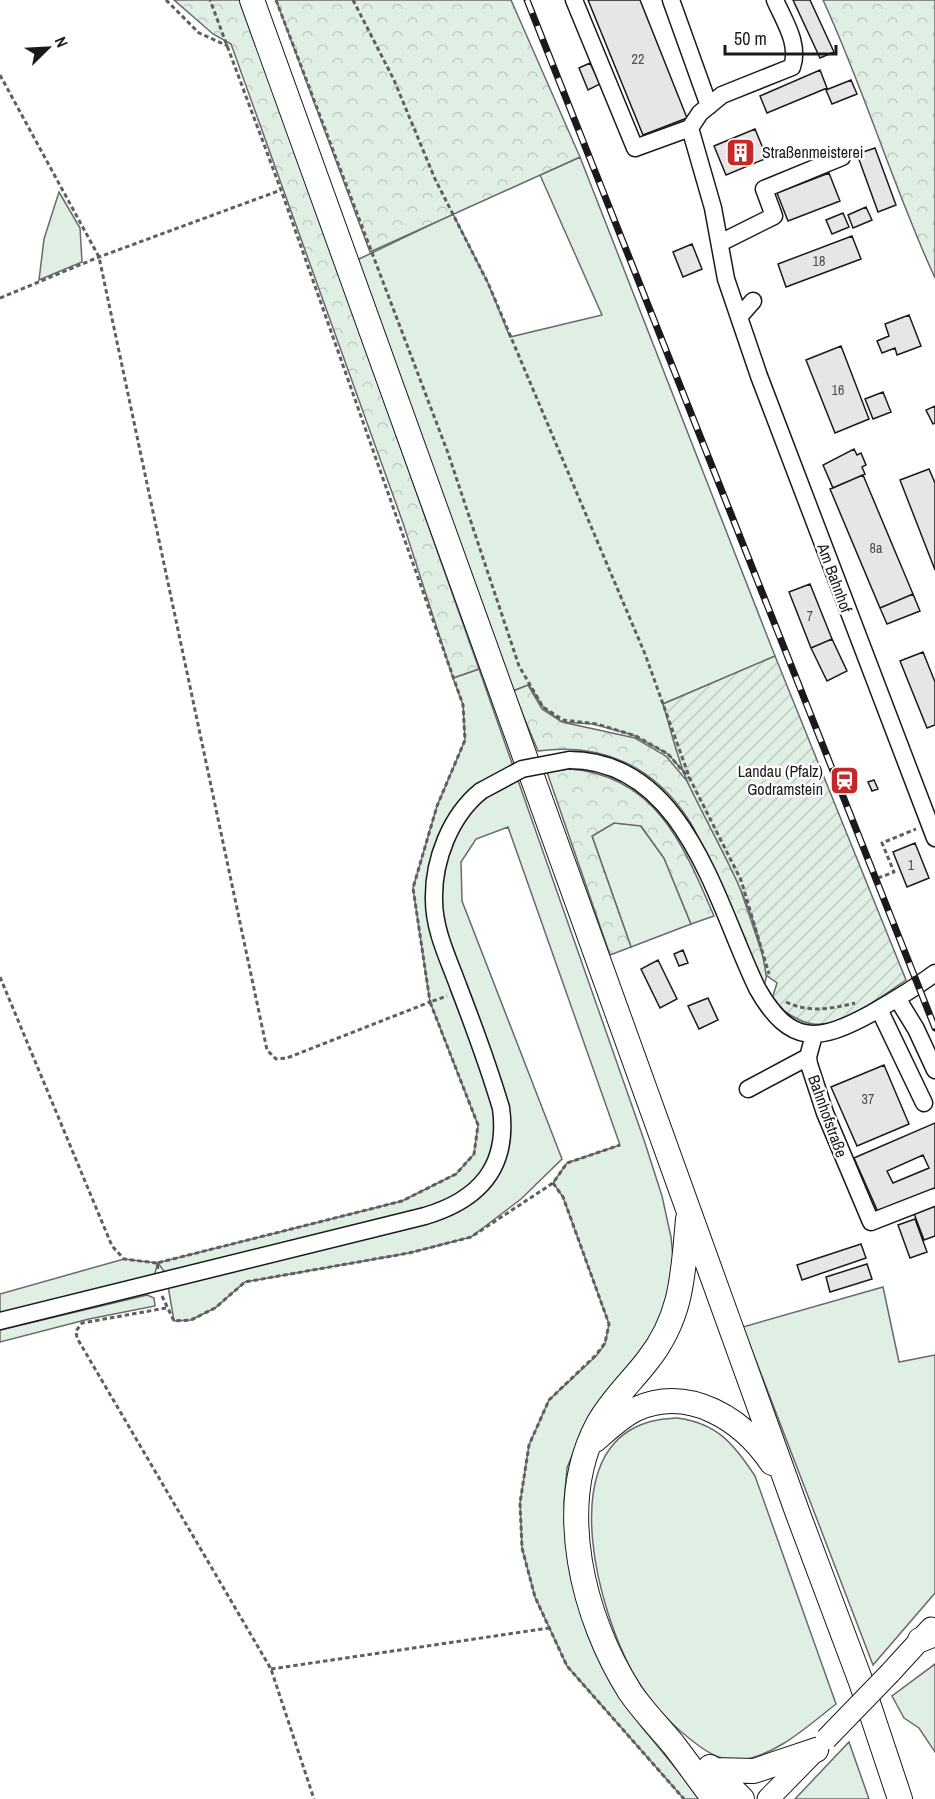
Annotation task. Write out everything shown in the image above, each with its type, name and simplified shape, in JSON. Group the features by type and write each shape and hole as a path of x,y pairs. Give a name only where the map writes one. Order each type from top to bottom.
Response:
{"highway":[{"path":"252,0 688,1210 861,1682 900,1799"},
{"path":"688,1210 681,1290 671,1323 651,1356 606,1411 589,1445 579,1477 577,1502 581,1560 594,1615 605,1644 629,1689 656,1727 672,1743 714,1799"},
{"path":"589,1445 626,1416 642,1407 670,1402 690,1403 717,1412 738,1424 765,1453 789,1488"},
{"path":"672,1743 714,1770 742,1799"},
{"path":"714,1770 754,1771 821,1744"}],"main road":[{"path":"768,1799 930,1632"}],"street":[{"path":"574,0 635,148 690,128 700,113 722,95 792,67 796,57 794,43 775,0"},
{"path":"671,0 709,106"},
{"name":"Am Bahnhof","path":"690,128 720,243 726,279 739,317 932,831"},
{"path":"720,243 774,216 764,189 842,157"},
{"path":"739,317 753,300"},
{"path":"0,1321 425,1216 451,1208 474,1193 493,1168 499,1154 503,1122 495,1087 437,922 434,881 443,848 464,806 481,791 522,769 569,760 598,762 623,772 645,786 664,803 675,816 695,850 765,1003 785,1022 814,1035 842,1029 879,1009 935,973"},
{"path":"897,998 916,1029 935,1070"},
{"path":"879,1009 924,1103"},
{"name":"Bahnhofstraße","path":"814,1035 808,1057 825,1113 871,1222 935,1197"},
{"path":"748,1089 808,1057"}],"path":[{"path":"166,0 199,33 228,46"},
{"path":"0,976 112,1246 124,1259 157,1263 402,1201 456,1174 474,1154 478,1125 430,1002 413,888 437,806 465,740 463,705 282,190 210,0"},
{"path":"276,0 448,453 519,666 543,707 563,720 597,724 636,736 668,754 690,779"},
{"path":"353,0 394,80 435,179 488,283 645,654 690,779 741,880 773,983"},
{"path":"0,75 99,257 267,1050 276,1059 287,1058 460,991"},
{"path":"0,298 99,257 282,190"},
{"path":"878,878 894,872 882,843 932,831"},
{"path":"780,999 799,1008 825,1011 865,1001 879,1009"},
{"path":"157,1263 165,1308 174,1321 191,1320 215,1308 245,1282 409,1253 471,1237 553,1184 567,1164 620,1145"},
{"path":"165,1308 82,1323 76,1331 77,1338 271,1669 314,1799"},
{"path":"271,1669 549,1628"}],"green space":[{"path":"174,0 242,0 479,669 453,678 403,523 231,44 213,34"},
{"path":"276,0 511,0 580,157 370,252"},
{"path":"823,0 935,0 935,278 838,34"},
{"path":"580,157 775,656 663,704 690,779 668,754 633,735 593,724 562,722 543,707 529,685 513,691 357,260 453,214 488,283 510,337 602,315 540,175"},
{"path":"59,192 80,228 82,262 39,280 44,239"},
{"path":"775,656 906,980 848,1016 824,1024 802,1021 771,1002 777,983 766,975 754,924 745,900 688,783 663,704"},
{"path":"479,669 644,1140 662,1196 671,1237 674,1268 666,1318 591,1416 582,1431 567,1468 564,1503 568,1554 617,1691 641,1726 701,1799 684,1799 567,1666 535,1597 522,1548 520,1503 529,1445 549,1400 596,1356 605,1344 609,1324 563,1197 553,1183 567,1163 620,1145 508,827 476,839 461,862 462,901 562,1159 521,1199 471,1237 409,1253 245,1282 215,1308 191,1320 174,1321 166,1274 158,1263 154,1276 0,1316 0,1294 124,1259 157,1263 402,1201 456,1174 474,1154 478,1125 430,1002 413,888 437,806 465,740 463,705 453,678"},
{"path":"528,685 542,709 562,722 635,738 666,756 687,781 738,882 764,959 767,974 763,991 703,848 690,822 676,803 660,786 624,762 583,750 538,751 513,691"},
{"path":"569,769 599,774 624,785 645,800 663,818 691,864 714,916 691,924 664,858 641,826 614,823 592,836 631,947 610,955 547,772"},
{"path":"614,823 640,825 664,858 691,924 631,947 592,836"},
{"path":"883,1287 899,1362 935,1355 935,1593 873,1665 743,1327"},
{"path":"147,1295 154,1298 155,1306 89,1319 0,1342 0,1330"},
{"path":"677,1418 714,1430 732,1445 755,1476 836,1704 791,1739 752,1758 732,1760 713,1754 681,1732 650,1699 632,1671 620,1645 598,1577 593,1540 592,1504 598,1471 613,1444 638,1426 652,1421"},
{"path":"935,1664 935,1752 919,1728 904,1718 892,1696"},
{"path":"849,1742 869,1799 795,1799"}],"building":[{"path":"588,0 640,0 687,118 643,135"},
{"path":"793,0 810,0 834,52 820,58"},
{"path":"590,63 600,84 588,90 579,68"},
{"path":"820,70 827,88 767,113 760,96"},
{"path":"851,80 857,94 832,104 826,90"},
{"name":"Straßenmeisterei","path":"755,129 767,158 726,175 714,146"},
{"path":"875,148 896,205 878,212 857,154"},
{"path":"829,173 840,201 788,221 777,193"},
{"path":"866,207 872,220 853,228 848,215"},
{"path":"843,213 849,227 832,234 826,220"},
{"path":"852,236 861,259 786,287 778,264"},
{"path":"692,244 702,269 683,277 673,252"},
{"path":"909,315 921,346 897,355 895,348 882,353 877,341 889,336 885,324"},
{"path":"841,346 869,419 835,433 806,360"},
{"path":"883,392 891,412 873,419 865,399"},
{"path":"935,406 935,423 933,424 926,410"},
{"path":"854,449 857,455 861,453 866,465 862,467 865,474 833,488 823,465"},
{"path":"929,469 935,483 935,570 900,480"},
{"path":"863,475 913,594 880,608 830,489"},
{"path":"810,584 832,639 811,648 789,592"},
{"path":"913,594 920,611 887,624 880,608"},
{"path":"832,639 847,671 827,681 811,648"},
{"path":"923,652 935,682 935,725 927,728 900,661"},
{"path":"874,780 878,789 872,791 868,782"},
{"path":"915,843 929,878 907,887 893,852"},
{"path":"683,950 688,963 679,966 674,954"},
{"path":"658,960 677,999 660,1008 641,969"},
{"path":"708,998 718,1020 699,1029 688,1006"},
{"path":"884,1065 909,1124 857,1146 831,1087"},
{"path":"935,1123 935,1188 878,1212 854,1158","holes":["923,1155 929,1168 893,1183 887,1171"]},
{"path":"935,1203 935,1236 924,1240 913,1211"},
{"path":"915,1219 927,1252 910,1258 898,1225"},
{"path":"861,1244 866,1258 802,1280 797,1265"},
{"path":"867,1264 872,1279 830,1292 826,1277"}],"railway":[{"path":"527,0 935,1028"}],"place":[{"name":"Straßenmeisterei","path":"741,152"},
{"name":"Landau (Pfalz) Godramstein","path":"844,780"}]}
